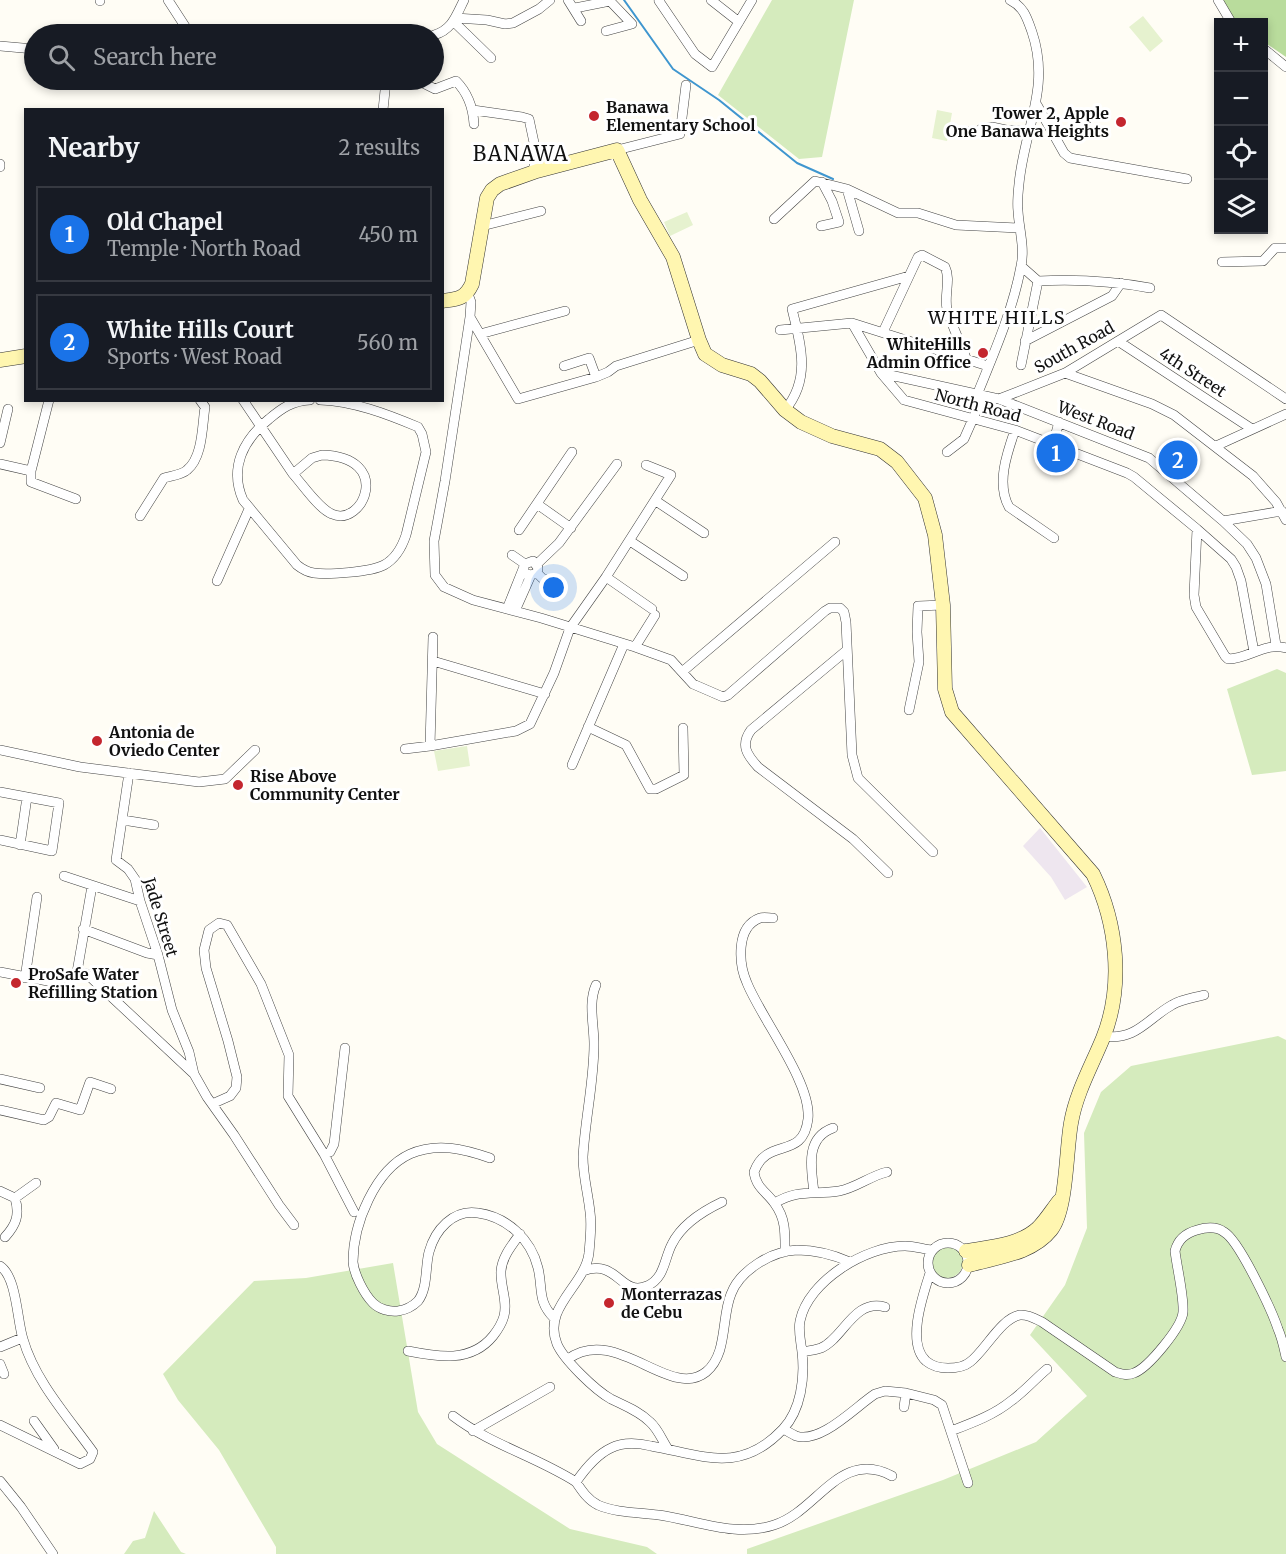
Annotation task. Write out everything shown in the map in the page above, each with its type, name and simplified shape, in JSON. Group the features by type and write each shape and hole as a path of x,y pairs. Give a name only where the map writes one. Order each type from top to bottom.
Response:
{"street":[{"path":"168,0 184,24"},
{"path":"444,32 464,0"},
{"path":"454,19 513,23 539,9 550,0"},
{"path":"568,0 581,21"},
{"path":"575,8 610,0 632,24 606,31"},
{"path":"660,0 695,54 712,67 752,0"},
{"path":"711,0 739,22"},
{"path":"947,452 964,439 973,419 988,366 1008,313 1023,254 1018,209 1019,183 1029,130 1037,105 1040,75 1035,40 1023,10 1010,0"},
{"path":"1218,0 1229,18"},
{"path":"454,19 491,58"},
{"path":"0,46 24,48"},
{"path":"1268,53 1286,67"},
{"path":"444,86 456,81 473,110 474,124"},
{"path":"686,85 680,134 533,173 500,184 487,198 475,272 468,294 471,302 470,317 434,541 435,574 444,587 472,600 541,618 670,660 693,684 718,696 728,695 825,611 840,608 846,616 854,769 858,778 933,852"},
{"path":"383,108 385,90"},
{"path":"1037,105 1064,153 1070,158 1187,179"},
{"path":"473,110 525,118 531,124 536,152 533,173"},
{"path":"951,131 977,132 984,127 1029,130"},
{"path":"617,150 640,200 673,257 705,354 722,365 751,374 785,410 801,422 819,431 880,449 897,462 925,498 936,535 943,604 945,689 952,712 1093,874 1103,894 1109,914 1115,967 1115,996 1104,1036 1078,1096 1071,1122 1062,1197 1037,1229 1026,1237 997,1245 967,1258"},
{"path":"774,219 815,181 848,189 898,213 918,213 956,225 1020,228"},
{"path":"821,226 838,222 832,201 822,182"},
{"path":"848,189 859,231"},
{"path":"482,226 541,211"},
{"path":"1222,262 1263,261 1275,248 1286,249"},
{"path":"883,332 919,255 945,267 947,271 945,293 947,310 966,358"},
{"path":"1021,266 1038,281 1073,280 1121,283 1150,288"},
{"path":"785,410 796,395 802,379 802,361 792,309 909,276"},
{"path":"1021,365 1038,281"},
{"path":"1025,341 1112,296 1121,283"},
{"path":"444,301 456,300 468,294"},
{"path":"480,334 565,311"},
{"name":"South Road","path":"999,399 1065,373 1161,315 1286,399"},
{"path":"470,317 518,399 596,377 616,366 699,340"},
{"path":"780,330 852,323 988,366"},
{"name":"North Road","path":"852,323 881,373 904,400 1015,430 1127,473 1197,529 1231,559 1239,573 1254,652"},
{"name":"4th Street","path":"1118,341 1252,429"},
{"path":"0,360 24,356"},
{"path":"564,366 589,358 596,377"},
{"name":"West Road","path":"881,373 999,399 1149,458 1247,543 1262,569 1272,611 1276,645"},
{"path":"1065,373 1152,404 1174,415 1252,476 1266,489 1284,515 1223,521"},
{"path":"48,402 31,471 31,482 76,499"},
{"path":"140,516 164,478 186,471 194,460 198,451 205,407 201,402"},
{"path":"244,402 293,474 331,514 341,517 350,515 357,510 364,493 364,474 359,466 346,459 317,456 293,474"},
{"path":"300,402 290,404 260,426 244,446 237,469 238,489 249,509 297,565 316,573 373,568 385,564 401,548 426,452 418,427 367,409 338,402"},
{"path":"0,443 8,409"},
{"path":"1216,446 1286,414"},
{"path":"1053,444 1059,422"},
{"path":"1015,430 1006,455 1004,469 1006,500 1009,507 1054,538"},
{"path":"519,530 572,452"},
{"path":"0,464 31,471"},
{"path":"511,610 531,569 550,553 571,528 617,464"},
{"path":"405,748 430,746 516,731 527,727 533,720 570,628 606,577 671,475 646,465"},
{"path":"656,501 704,533"},
{"path":"537,504 571,528"},
{"path":"217,581 249,509"},
{"path":"1197,529 1194,596 1196,607 1228,659 1236,659 1276,645 1286,648"},
{"path":"630,540 683,576"},
{"path":"682,672 835,542"},
{"path":"512,555 542,578 559,585"},
{"path":"606,577 653,612 635,647"},
{"path":"909,710 919,662 918,606 943,604"},
{"path":"430,746 433,637"},
{"path":"572,765 624,644"},
{"path":"847,650 751,730 746,737 744,747 749,758 758,767 853,839 888,873"},
{"path":"433,661 545,694"},
{"path":"588,727 626,745 650,789 656,789 684,775 683,728"},
{"path":"0,750 80,767 198,782 225,779 255,750"},
{"name":"Jade Street","path":"129,773 116,860 128,869 135,879 172,1010 189,1052 194,1074"},
{"path":"0,792 59,803 52,851 0,840"},
{"path":"20,845 27,797"},
{"path":"123,820 154,825"},
{"path":"64,876 140,901"},
{"path":"77,972 92,886"},
{"path":"25,978 37,897"},
{"path":"773,918 760,918 747,930 740,952 741,966 747,984 784,1051 807,1104 808,1116 804,1134 798,1142 759,1155 754,1172 758,1187 775,1203 785,1227 785,1251"},
{"path":"212,1104 230,1096 236,1088 237,1077 206,968 204,950 209,930 219,923 227,925 261,984 289,1055 288,1096 324,1154 354,1212"},
{"path":"83,929 158,955"},
{"path":"0,972 53,982 77,972 87,974 194,1074 279,1205 294,1224"},
{"path":"596,985 592,994 594,1044 583,1158 591,1214 588,1256 583,1271 554,1318 556,1342 568,1359 599,1391 639,1413 652,1423 668,1449"},
{"path":"1104,1036 1116,1038 1130,1034 1171,1005 1204,995"},
{"path":"324,1154 330,1152 334,1144 345,1048"},
{"path":"0,1079 40,1088"},
{"path":"0,1110 44,1120 49,1117 56,1103 80,1110 90,1082 111,1089"},
{"path":"814,1192 811,1156 819,1136 833,1128"},
{"path":"490,1158 462,1148 443,1147 411,1153 396,1162 381,1177 367,1203 353,1264 361,1285 372,1302 382,1308 393,1311 408,1308 417,1301 422,1292 429,1252 436,1235 445,1224 464,1213 476,1212 503,1221 520,1234 534,1255 542,1302 554,1318"},
{"path":"775,1203 793,1194 838,1191 887,1172"},
{"path":"4,1238 16,1222 16,1202 36,1183"},
{"path":"0,1191 16,1202"},
{"path":"583,1271 591,1268 606,1269 625,1284 642,1288 657,1279 672,1243 679,1234 698,1216 722,1202"},
{"path":"932,1250 928,1261 930,1273 916,1336 917,1344 925,1360 934,1366 945,1368 969,1363 995,1334 1019,1315 1042,1322 1115,1372 1124,1375 1132,1374 1144,1366 1180,1322 1183,1311 1175,1251 1177,1245 1190,1232 1209,1227 1228,1234 1240,1252 1278,1329 1286,1356"},
{"path":"408,1351 436,1357 457,1356 474,1352 486,1345 504,1317 506,1303 501,1269 506,1254 520,1234"},
{"path":"576,1482 587,1466 611,1448 621,1444 640,1443 695,1457 718,1460 754,1451 783,1429 798,1404 802,1352 800,1321 813,1292 850,1262 893,1248 905,1246 932,1250 944,1243 949,1243 958,1245 967,1258 963,1277 950,1283 941,1282 930,1273"},
{"path":"568,1359 576,1353 594,1349 613,1350 652,1369 678,1377 690,1378 703,1374 717,1357 728,1302 737,1284 754,1266 785,1251 798,1250 831,1255 850,1262"},
{"path":"0,1266 6,1272 16,1299 22,1338 32,1363 93,1452 90,1459 80,1464 0,1425"},
{"path":"802,1352 820,1348 826,1344 848,1321 870,1306 885,1307"},
{"path":"0,1347 22,1338"},
{"path":"0,1364 4,1374"},
{"path":"951,1431 999,1410 1047,1369"},
{"path":"473,1431 550,1388"},
{"path":"783,1429 796,1436 807,1437 819,1434 875,1394 885,1391 906,1393 934,1400 942,1405 968,1483"},
{"path":"904,1407 906,1393"},
{"path":"453,1416 473,1431 538,1460 576,1482 586,1497 597,1504 615,1510 665,1516 724,1528 756,1530 788,1520 814,1501 831,1482 855,1470 879,1470 892,1476"},
{"path":"34,1421 55,1451"},
{"path":"0,1481 53,1554"}],"shaded area":[{"path":"1040,828 1087,887 1065,900 1051,877 1023,846"}],"green space":[{"path":"772,0 854,0 822,157 799,159 718,95"},
{"path":"1221,0 1286,0 1286,57 1268,45 1268,18 1231,18"},
{"path":"1143,16 1163,41 1150,52 1129,27"},
{"path":"937,110 952,113 947,141 932,138"},
{"path":"687,212 693,225 670,236 664,222"},
{"path":"1277,669 1286,673 1286,771 1252,775 1227,689"},
{"path":"467,746 470,766 438,771 434,751"},
{"path":"1278,1036 1286,1040 1286,1554 747,1554 747,1549 943,1480 1036,1442 1087,1396 1030,1335 1065,1285 1087,1228 1084,1133 1101,1092 1131,1066"},
{"path":"947,1246 958,1251 963,1262 958,1273 947,1278 936,1273 931,1262 936,1251"},
{"path":"393,1263 418,1412 437,1444 570,1529 647,1547 657,1554 276,1554 276,1547 219,1450 178,1400 163,1374 254,1281 306,1278"},
{"path":"154,1511 181,1552 186,1554 124,1554 133,1541 145,1538"}],"waterway":[{"path":"624,0 673,69 719,100 797,163 833,179"}],"place":[{"name":"Banawa Elementary School","path":"594,116"},
{"name":"Tower 2, Apple One Banawa Heights","path":"1121,122"},
{"name":"WhiteHills Admin Office","path":"983,353"},
{"name":"Old Chapel","path":"1056,453"},
{"name":"White Hills Court","path":"1178,460"},
{"name":"Antonia de Oviedo Center","path":"97,741"},
{"name":"Rise Above Community Center","path":"238,785"},
{"name":"ProSafe Water Refilling Station","path":"16,983"},
{"name":"Monterrazas de Cebu","path":"609,1303"}],"district":[{"name":"BANAWA","path":"521,153"},
{"name":"WHITE HILLS","path":"997,317"}]}
